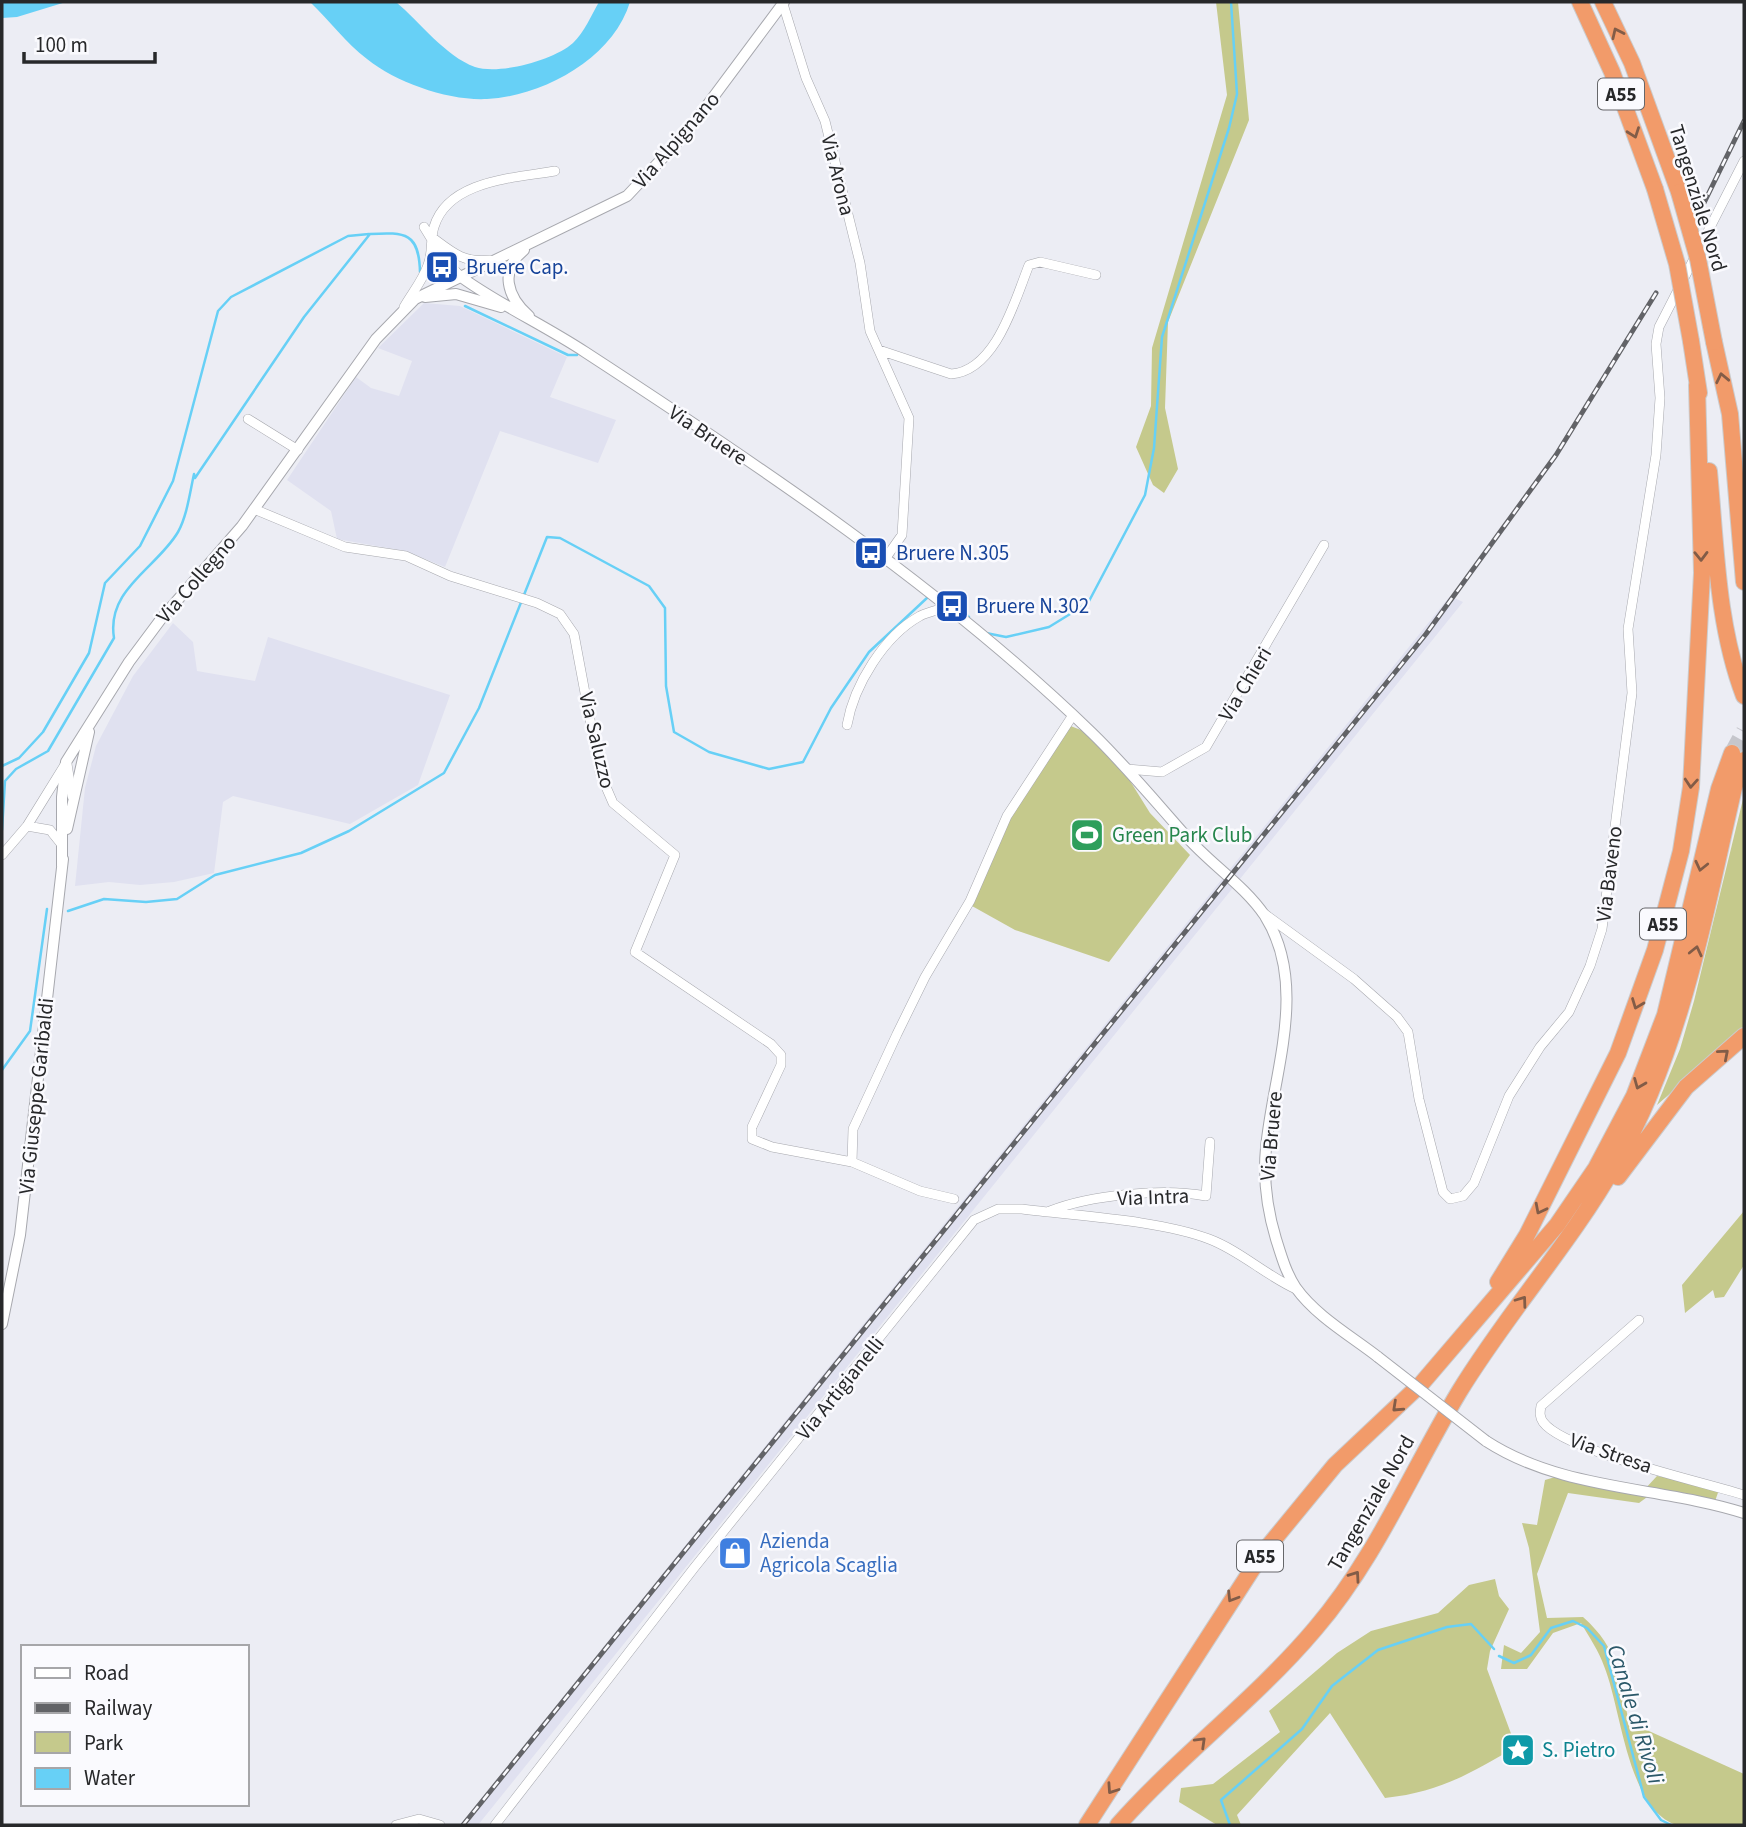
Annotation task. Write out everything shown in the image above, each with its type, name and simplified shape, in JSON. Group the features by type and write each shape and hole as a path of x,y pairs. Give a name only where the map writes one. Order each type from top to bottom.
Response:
{"highway":[{"name":"Tangenziale Nord","path":"1580,2 1612,72 1655,189 1677,264 1697,385"},
{"name":"Tangenziale Nord","path":"1603,2 1632,63 1679,192 1698,259 1730,414 1744,582"},
{"name":"A55","path":"1697,385 1705,420 1719,585 1729,645 1744,696"},
{"name":"A55","path":"1475,1320 1527,1235 1613,1064 1643,989 1672,888 1691,787 1702,573 1697,385"},
{"name":"A55","path":"1475,1320 1576,1198 1608,1148 1634,1096 1665,1014 1719,789 1738,756"},
{"name":"A55","path":"1570,1236 1616,1164 1653,1090 1668,1051 1686,990 1734,788 1738,756"},
{"name":"A55","path":"1570,1236 1597,1206 1686,1087 1744,1036"},
{"name":"Tangenziale Nord","path":"1118,1825 1143,1797 1294,1653 1336,1604 1368,1559 1442,1421 1482,1356 1570,1236"},
{"name":"Tangenziale Nord","path":"1087,1825 1262,1554 1335,1465 1422,1383 1475,1320"}],"street":[{"name":"Via Alpignano","path":"461,276 627,197 688,131 783,3"},
{"name":"Via Arona","path":"783,3 806,78 825,121 860,263 870,331 909,418 902,535 885,558"},
{"name":"Via Baveno","path":"1261,911 1354,979 1397,1017 1408,1032 1419,1099 1443,1192 1450,1199 1463,1196 1474,1183 1510,1096 1540,1047 1569,1012 1590,966 1602,929 1632,694 1628,629 1656,455 1660,398 1656,345 1659,327 1744,161"},
{"name":"Via Collegno","path":"401,311 429,263 433,228 442,211 454,198 482,185 555,171"},
{"path":"424,227 443,258 461,276"},
{"path":"433,238 460,258 472,262 498,259"},
{"path":"531,244 512,263 507,282 520,308 541,327"},
{"path":"879,350 951,374 963,373 982,359 1002,333 1029,265 1040,262 1096,275"},
{"name":"Via Bruere","path":"461,276 507,308 603,364 885,558 947,607 1073,715 1127,769 1198,850 1261,911 1279,946 1287,985 1282,1040 1266,1146 1265,1189 1279,1250 1297,1290 1315,1308 1486,1441 1516,1458 1562,1475 1674,1495 1744,1513"},
{"name":"Via Collegno","path":"2,855 27,826 129,662 161,619 254,509 376,339 415,299 461,276"},
{"path":"415,299 456,294 507,308"},
{"path":"248,419 298,450"},
{"name":"Via Saluzzo","path":"254,509 345,547 406,556 450,576 560,614 573,634 600,773 613,803 676,855 635,952 771,1044 781,1055 781,1065 752,1127 752,1139 772,1147 852,1162"},
{"name":"Via Chieri","path":"1127,769 1162,772 1206,747 1324,545"},
{"path":"847,724 858,685 875,661 900,632 920,616 947,607"},
{"path":"954,1199 920,1191 852,1162 853,1129 914,1000 970,901 1007,816 1073,715"},
{"path":"62,866 72,796 90,724"},
{"path":"66,762 72,796"},
{"path":"62,866 62,797 66,762"},
{"path":"27,826 50,830 62,845"},
{"name":"Via Giuseppe Garibaldi","path":"2,1325 20,1235 62,866"},
{"name":"Via Intra","path":"1048,1212 1070,1203 1172,1192 1206,1196 1210,1142"},
{"name":"Via Artigianelli","path":"495,1825 694,1568 974,1220 998,1209 1048,1212 1173,1229 1209,1239 1256,1262 1297,1290"},
{"name":"Via Stresa","path":"1639,1320 1541,1406 1539,1416 1544,1423 1571,1441 1744,1495"},
{"path":"396,1825 414,1819 440,1825"}],"shaded area":[{"path":"424,303 460,306 567,357 550,397 616,420 598,463 500,431 445,567 405,551 337,539 331,511 287,480 356,377 371,388 399,396 412,361 378,348"},
{"path":"1450,596 1463,602 478,1825 460,1825"},
{"path":"173,623 193,642 197,671 255,681 268,637 450,695 418,785 350,824 233,796 223,802 214,873 174,882 140,885 109,882 75,886 85,788 96,746 133,676"}],"green space":[{"path":"1216,2 1238,2 1249,120 1168,322 1165,408 1178,469 1164,493 1153,485 1136,447 1151,406 1152,348 1227,95"},
{"name":"Green Park Club","path":"1068,725 1104,739 1150,813 1190,855 1109,962 1015,930 972,906 1012,815"},
{"path":"1744,795 1744,1029 1657,1105 1680,1049 1694,1001"},
{"path":"1744,1211 1744,1265 1724,1297 1715,1298 1713,1290 1685,1313 1682,1285"},
{"path":"1562,1475 1644,1490 1657,1476 1720,1487 1714,1504 1654,1492 1639,1503 1568,1493 1537,1574 1547,1618 1583,1617 1604,1641 1616,1665 1629,1722 1744,1774 1744,1825 1674,1824 1658,1814 1636,1777 1604,1666 1581,1623 1553,1633 1527,1669 1501,1669 1504,1645 1521,1653 1540,1632 1529,1548 1522,1523 1537,1525 1545,1480"},
{"path":"1495,1579 1499,1596 1509,1609 1490,1651 1487,1669 1516,1747 1454,1780 1422,1791 1385,1798 1330,1713 1237,1815 1241,1825 1217,1825 1179,1802 1181,1788 1213,1784 1280,1732 1269,1711 1337,1653 1371,1631 1438,1613 1469,1585"}],"water":[{"path":"2,2 66,2 17,17 2,18"},
{"path":"310,2 396,2 453,55 475,67 498,69 540,60 564,49 581,34 599,2 630,2 621,22 608,40 592,57 574,70 531,90 509,96 472,99 424,89 379,68 359,53"}],"waterway":[{"path":"986,633 1006,637 1049,627 1088,603 1145,495 1154,448 1162,337 1229,128 1237,94 1231,2"},
{"path":"2,766 19,758 43,732 89,653 105,583 140,546 173,481 218,311 231,297 348,236 369,234"},
{"path":"2,830 5,781 16,769 48,751 114,638 114,621 125,592 178,532 186,511 194,474 195,478 304,317 370,234 393,234 408,238 417,249 420,272"},
{"path":"465,306 568,355 577,355"},
{"path":"68,911 104,899 146,902 177,899 215,875 301,853 349,831 444,773 479,708 547,537 560,538 649,586 665,608 666,686 674,732 709,752 769,769 803,762 831,708 869,652 928,597"},
{"path":"940,592 953,599 969,617"},
{"path":"2,1070 30,1031 47,909"},
{"name":"Canale di Rivoli","path":"1499,1656 1514,1663 1531,1655 1551,1628 1573,1621 1587,1628 1604,1646 1644,1797 1661,1820 1671,1825"},
{"name":"Canale di Rivoli","path":"1230,1825 1221,1800 1302,1729 1332,1686 1378,1650 1447,1627 1471,1624 1494,1649"}],"tunnel":[{"path":"1732,753 1744,731"}],"railway":[{"path":"1701,209 1744,121"},
{"path":"463,1825 1426,634 1556,455 1656,293"}],"place":[{"name":"Bruere Cap.","path":"442,267"},
{"name":"Bruere N.305","path":"871,553"},
{"name":"Bruere N.302","path":"952,606"},
{"name":"Green Park Club","path":"1087,835"},
{"name":"Azienda Agricola Scaglia","path":"735,1553"},
{"name":"S. Pietro","path":"1518,1750"}]}
